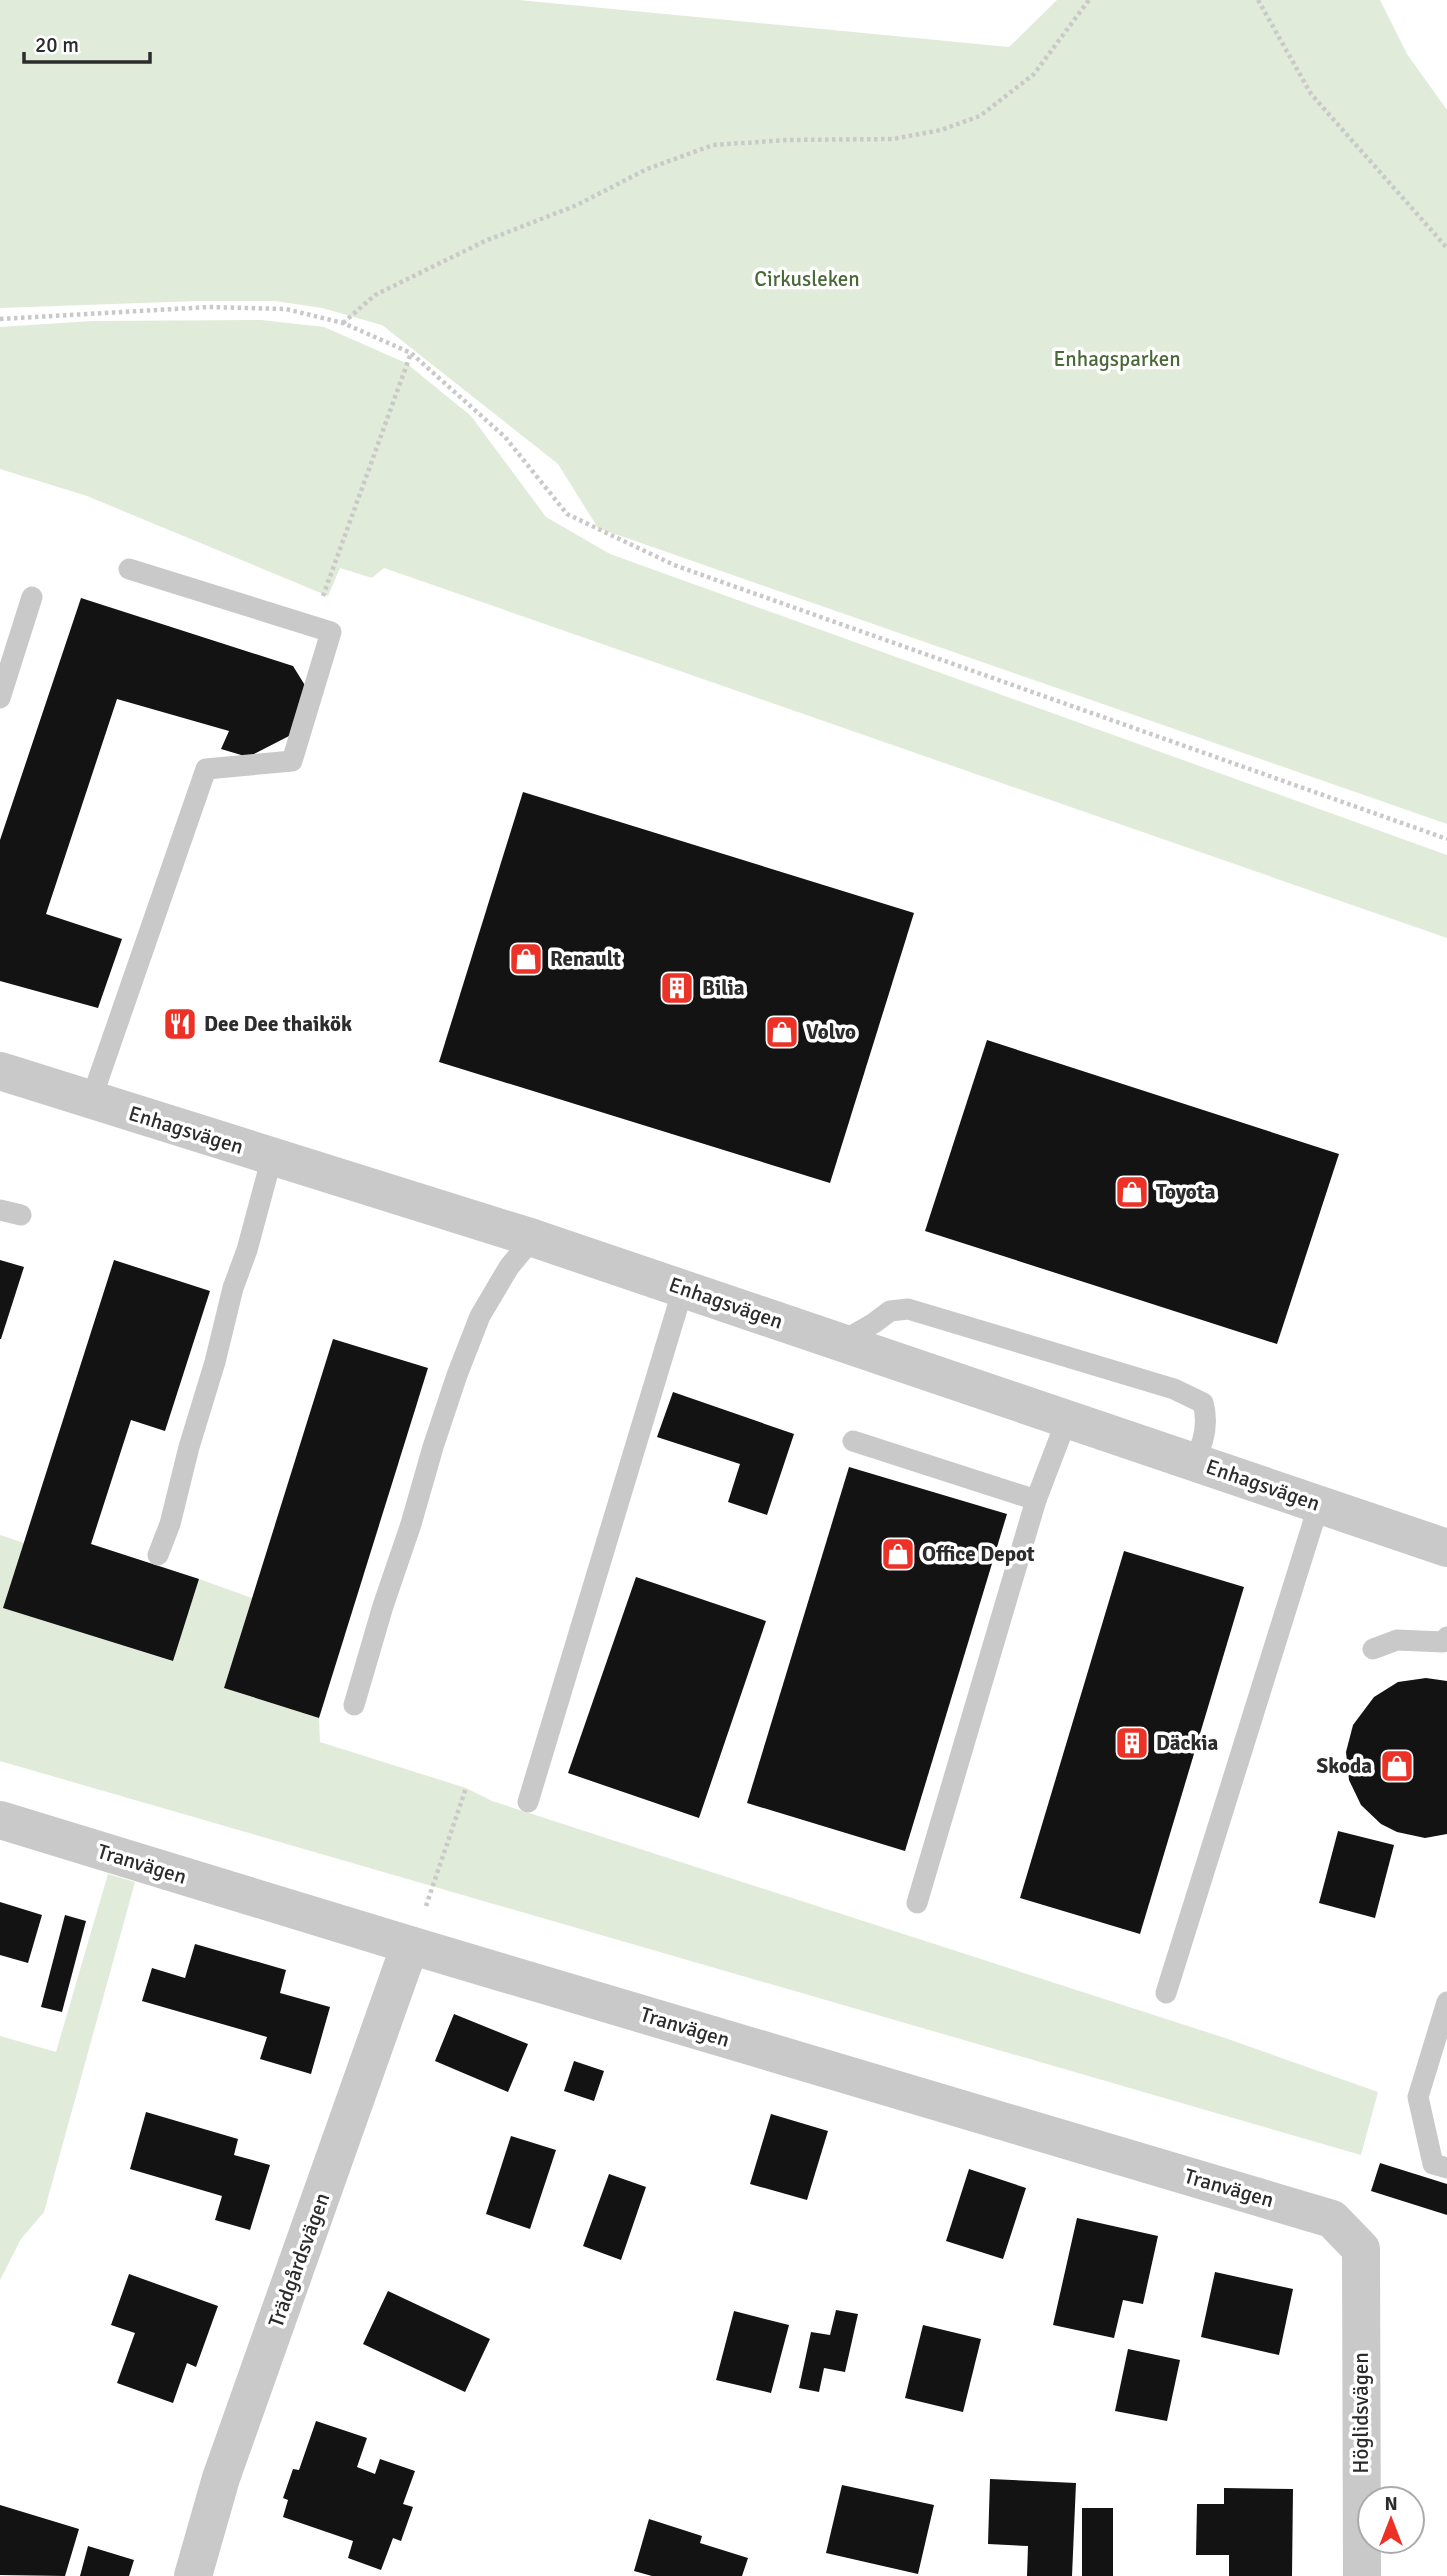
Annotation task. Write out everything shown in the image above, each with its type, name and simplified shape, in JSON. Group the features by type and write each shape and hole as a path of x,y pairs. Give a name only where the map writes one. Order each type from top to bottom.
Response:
{"street":[{"name":"Enhagsvägen","path":"0,1071 533,1238 1447,1548"},
{"name":"Tranvägen","path":"0,1821 1332,2219 1361,2249"},
{"name":"Trädgårdsvägen","path":"193,2576 221,2479 404,1962 413,1946"},
{"name":"Höglidsvägen","path":"1361,2249 1362,2576"}],"lane":[{"path":"91,1100 206,769 292,761 331,632 130,569"},
{"path":"0,698 32,597"},
{"path":"158,1555 170,1524 233,1288 247,1250 272,1157"},
{"path":"354,1705 383,1605 457,1375 480,1316 509,1268 533,1238"},
{"path":"528,1802 683,1289"},
{"path":"841,1342 890,1311 908,1309 1174,1389 1203,1403 1205,1429 1194,1462"},
{"path":"917,1903 1036,1500 1066,1419"},
{"path":"853,1441 1036,1500"},
{"path":"1166,1993 1319,1504"},
{"path":"1373,1649 1397,1640 1443,1642 1447,1637"},
{"path":"1447,2002 1418,2097 1433,2164 1447,2168"}],"path":[{"path":"343,323 375,295 485,241 577,205 647,169 713,145 788,140 893,139 941,130 980,116 1034,74 1089,0"},
{"path":"1258,0 1311,94 1447,247"},
{"path":"0,319 209,307 286,309 343,323 411,353 505,437 566,514 674,565 1447,839"},
{"path":"312,626 411,353"},
{"path":"413,1946 466,1788"}],"green space":[{"name":"Enhagsparken","path":"0,0 519,0 1009,47 1057,0 1380,0 1407,54 1447,110 1447,824 598,528 558,464 382,325 322,308 275,301 0,308"},
{"path":"261,320 324,327 406,363 471,416 546,517 610,554 1447,855 1447,938 384,568 372,578 340,568 328,596 87,496 0,469 0,327 93,321"},
{"path":"0,1535 24,1543 4,1608 172,1661 199,1579 252,1598 224,1688 319,1718 320,1742 466,1788 492,1801 1225,2038 1378,2092 1361,2155 0,1761"},
{"path":"108,1874 135,1882 44,2212 21,2239 0,2280 0,2036 56,2052"}],"building":[{"path":"81,598 293,666 306,687 291,735 248,757 221,749 229,731 117,699 46,914 122,939 98,1008 0,981 0,840"},
{"name":"Bilia","path":"523,792 914,913 830,1183 439,1062"},
{"name":"Toyota","path":"987,1040 1339,1154 1277,1344 925,1231"},
{"path":"0,1260 24,1267 1,1339 0,1339"},
{"path":"114,1260 210,1291 165,1431 131,1420 91,1544 199,1579 173,1661 3,1608"},
{"path":"333,1339 428,1368 319,1718 224,1688"},
{"path":"673,1392 794,1434 767,1515 728,1502 740,1464 657,1437"},
{"path":"849,1467 1007,1514 905,1851 747,1803"},
{"name":"Däckia","path":"1124,1551 1244,1587 1140,1934 1020,1898"},
{"path":"636,1577 766,1621 699,1818 568,1773"},
{"name":"Skoda","path":"1426,1678 1447,1681 1447,1834 1425,1838 1397,1832 1381,1824 1361,1805 1349,1780 1346,1752 1353,1725 1374,1697 1398,1682"},
{"path":"1338,1831 1394,1845 1375,1918 1319,1903"},
{"path":"0,1902 42,1915 28,1963 0,1955"},
{"path":"65,1915 86,1921 62,2012 41,2007"},
{"path":"195,1944 286,1970 280,1993 330,2007 311,2074 260,2059 267,2037 142,2001 152,1968 185,1978"},
{"path":"454,2014 528,2044 508,2092 435,2061"},
{"path":"574,2061 604,2071 594,2101 564,2091"},
{"path":"146,2112 238,2139 234,2155 270,2165 250,2230 215,2220 222,2196 130,2169"},
{"path":"771,2114 828,2131 807,2200 750,2184"},
{"path":"511,2136 556,2150 530,2229 486,2214"},
{"path":"1380,2163 1447,2184 1447,2215 1371,2191"},
{"path":"969,2169 1026,2188 1003,2259 946,2241"},
{"path":"609,2174 646,2187 621,2260 583,2246"},
{"path":"1077,2218 1158,2236 1143,2304 1123,2300 1114,2338 1053,2325"},
{"path":"1215,2272 1293,2289 1279,2355 1201,2337"},
{"path":"129,2274 218,2306 196,2367 187,2363 173,2403 117,2383 135,2333 111,2325"},
{"path":"388,2291 490,2339 465,2392 363,2344"},
{"path":"836,2310 858,2314 845,2372 824,2368 819,2392 799,2388 811,2332 830,2335"},
{"path":"734,2311 789,2325 771,2393 716,2380"},
{"path":"923,2325 981,2339 963,2412 905,2398"},
{"path":"1128,2349 1180,2360 1167,2421 1115,2411"},
{"path":"316,2421 367,2438 357,2467 375,2474 380,2459 415,2471 403,2504 413,2507 401,2541 393,2538 381,2570 348,2558 353,2541 283,2517 288,2500 283,2498 293,2469 299,2470"},
{"path":"990,2479 1076,2483 1072,2576 1027,2576 1028,2546 988,2544"},
{"path":"842,2485 934,2505 918,2574 826,2553"},
{"path":"1224,2488 1293,2489 1292,2576 1229,2576 1229,2555 1196,2555 1197,2504 1224,2504"},
{"path":"0,2505 79,2529 65,2576 0,2575"},
{"path":"1082,2508 1113,2508 1113,2576 1082,2576"},
{"path":"649,2519 702,2536 700,2543 748,2558 742,2576 652,2576 634,2571"},
{"path":"88,2546 134,2560 129,2576 80,2576"}],"place":[{"name":"Renault","path":"526,959"},
{"name":"Bilia","path":"677,988"},
{"name":"Dee Dee thaikök","path":"180,1024"},
{"name":"Volvo","path":"782,1032"},
{"name":"Toyota","path":"1132,1192"},
{"name":"Office Depot","path":"898,1554"},
{"name":"Däckia","path":"1132,1743"},
{"name":"Skoda","path":"1397,1766"}],"park label":[{"name":"Cirkusleken","path":"807,279"}]}
